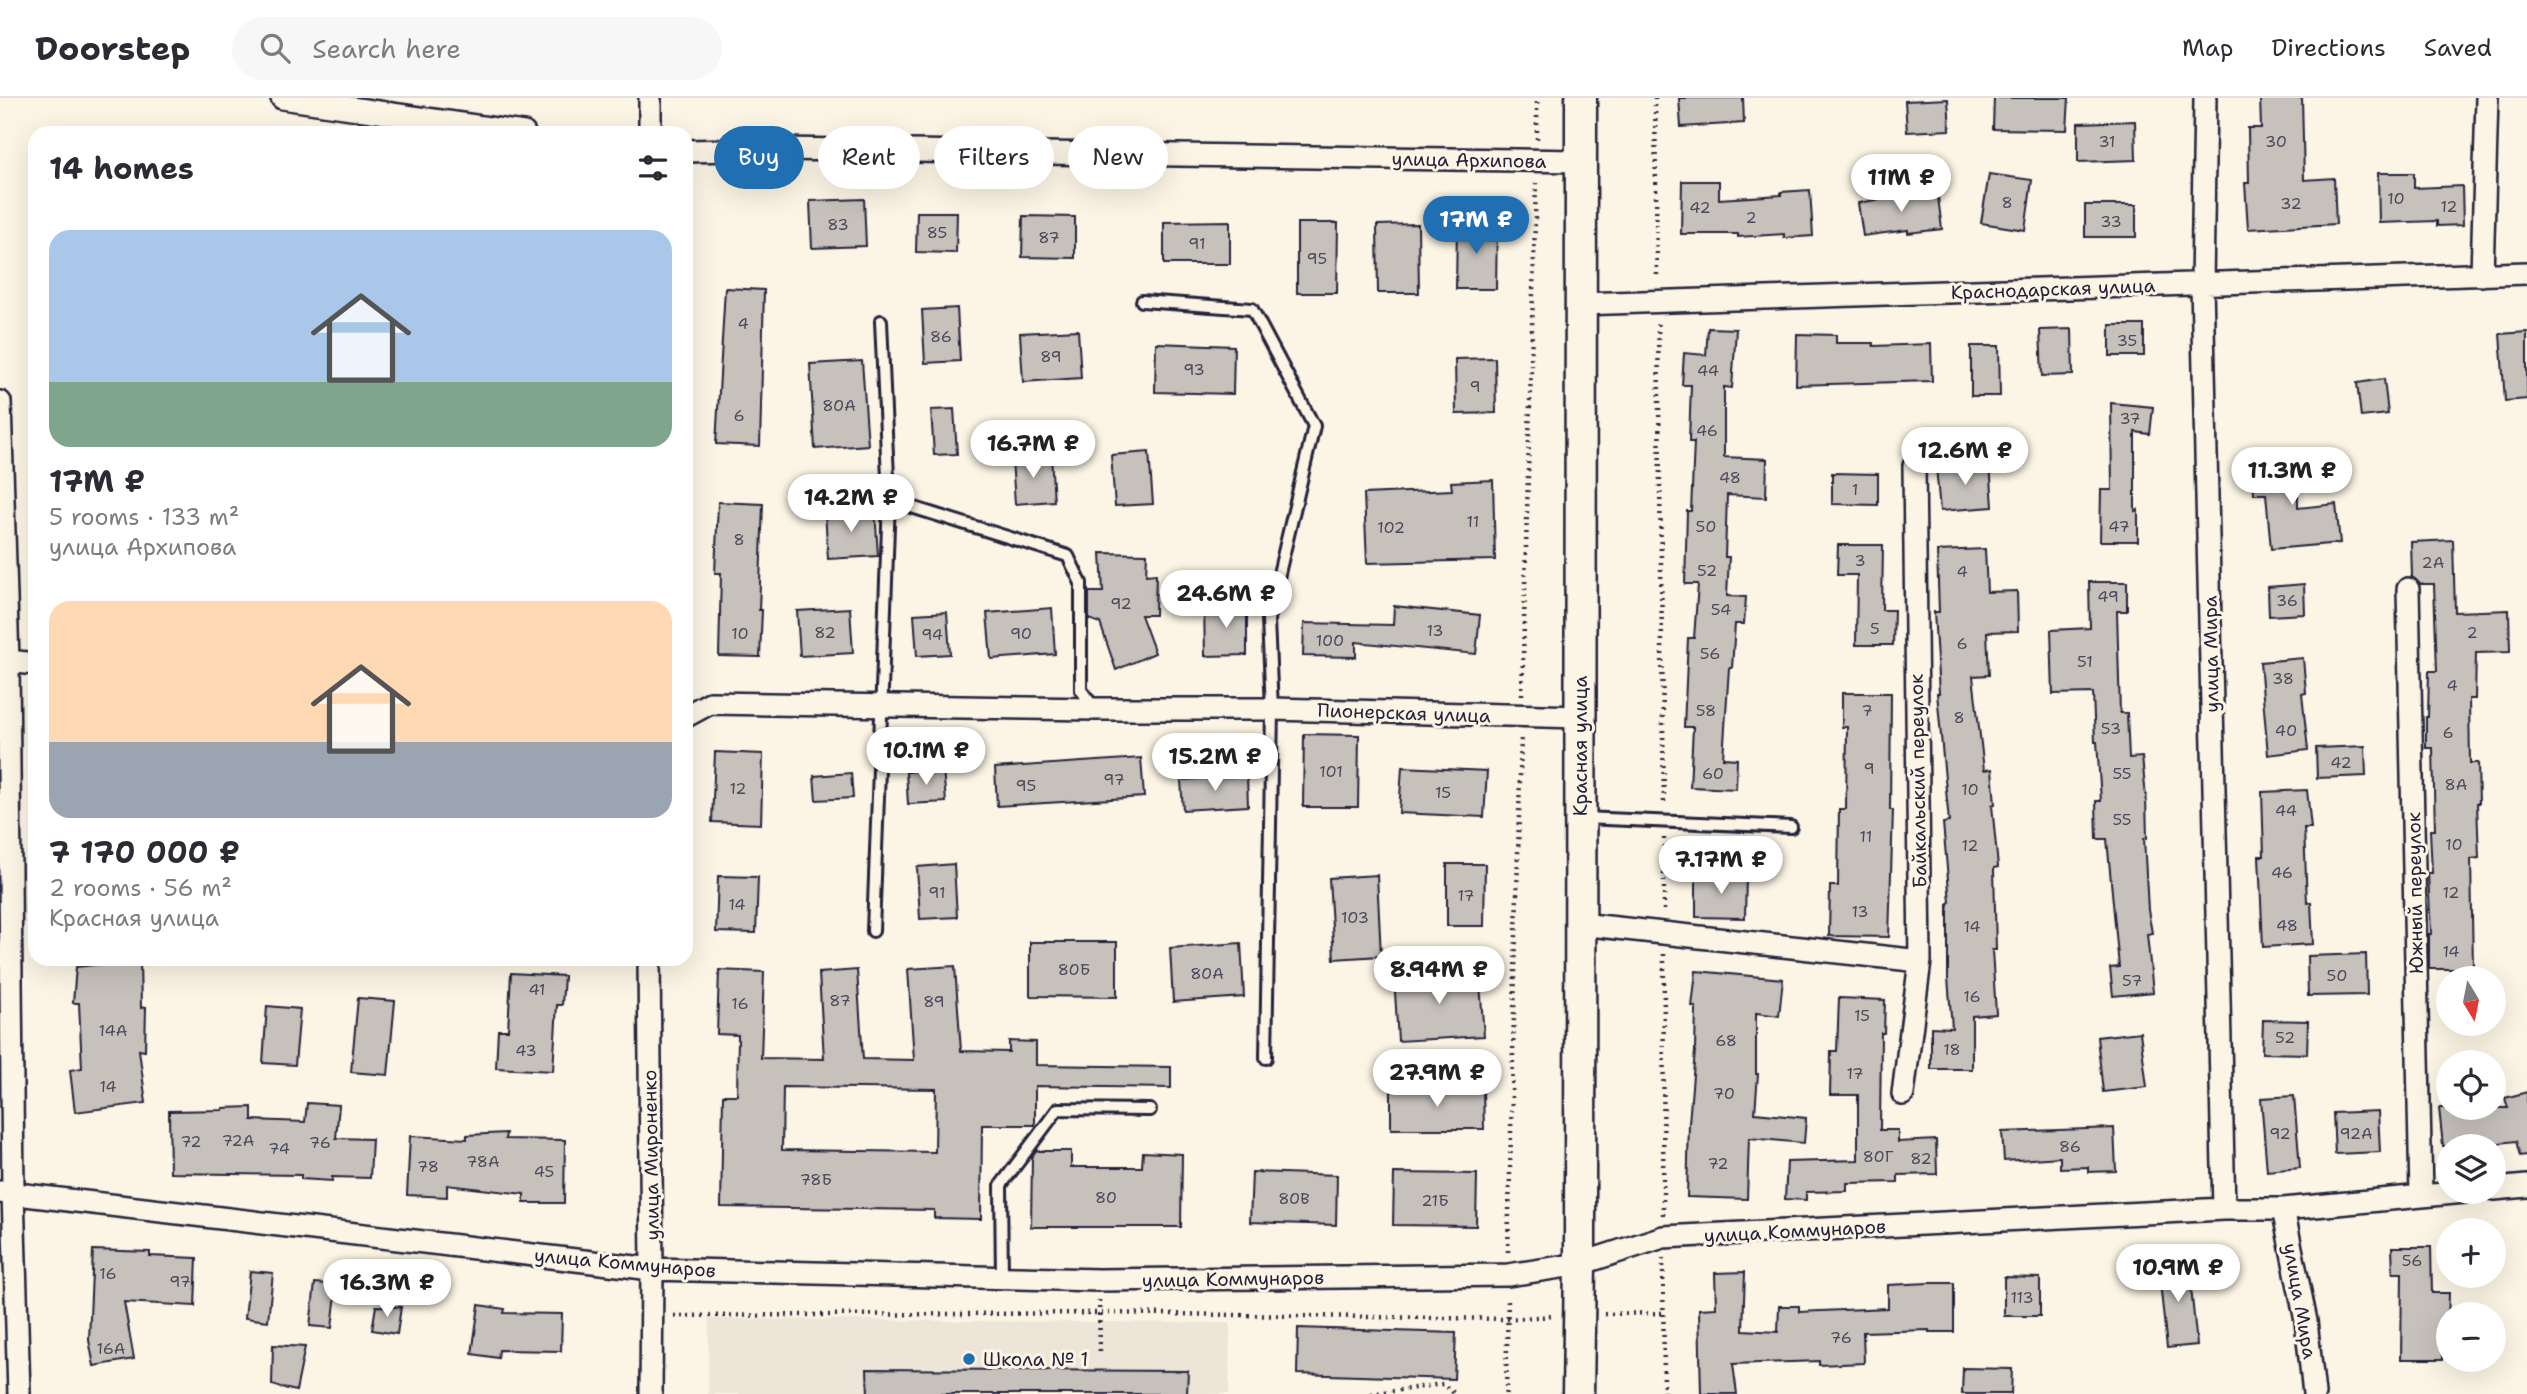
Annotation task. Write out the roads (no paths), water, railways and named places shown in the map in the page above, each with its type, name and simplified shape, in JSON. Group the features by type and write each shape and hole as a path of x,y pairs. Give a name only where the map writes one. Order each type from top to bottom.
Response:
{"main road":[{"name":"Красная улица","path":"1578,1394 1581,98"}],"street":[{"path":"282,98 476,126"},
{"path":"650,98 650,126"},
{"name":"улица Мира","path":"2205,98 2202,285 2224,1209"},
{"path":"2482,275 2487,98"},
{"name":"улица Архипова","path":"693,151 780,149 1579,161"},
{"name":"Краснодарская улица","path":"1580,304 2527,273"},
{"path":"0,402 6,1193 19,1394"},
{"name":"Байкальский переулок","path":"1903,1094 1920,961 1914,466"},
{"name":"Южный переулок","path":"2408,589 2421,1196"},
{"path":"4,660 28,663"},
{"name":"Пионерская улица","path":"693,712 709,703 1272,709 1579,717"},
{"path":"1580,924 1920,961"},
{"name":"улица Мироненко","path":"649,966 651,1394"},
{"path":"2506,1188 2527,1186"},
{"name":"улица Коммунаров","path":"6,1193 652,1269 1098,1280 1508,1275 1580,1264 1663,1237 2224,1209 2283,1209 2436,1195"},
{"name":"улица Мира","path":"2283,1209 2306,1321 2314,1394"}],"lane":[{"path":"1142,301 1252,309 1314,426 1268,620 1272,709 1266,1058"},
{"path":"873,931 890,500 881,321"},
{"path":"890,500 1068,556 1081,583 1081,690 1096,709"},
{"path":"1580,818 1791,827"},
{"path":"1002,1278 1001,1185 1058,1109 1150,1110"}],"place":[{"name":"Школа № 1","path":"969,1359"}]}
